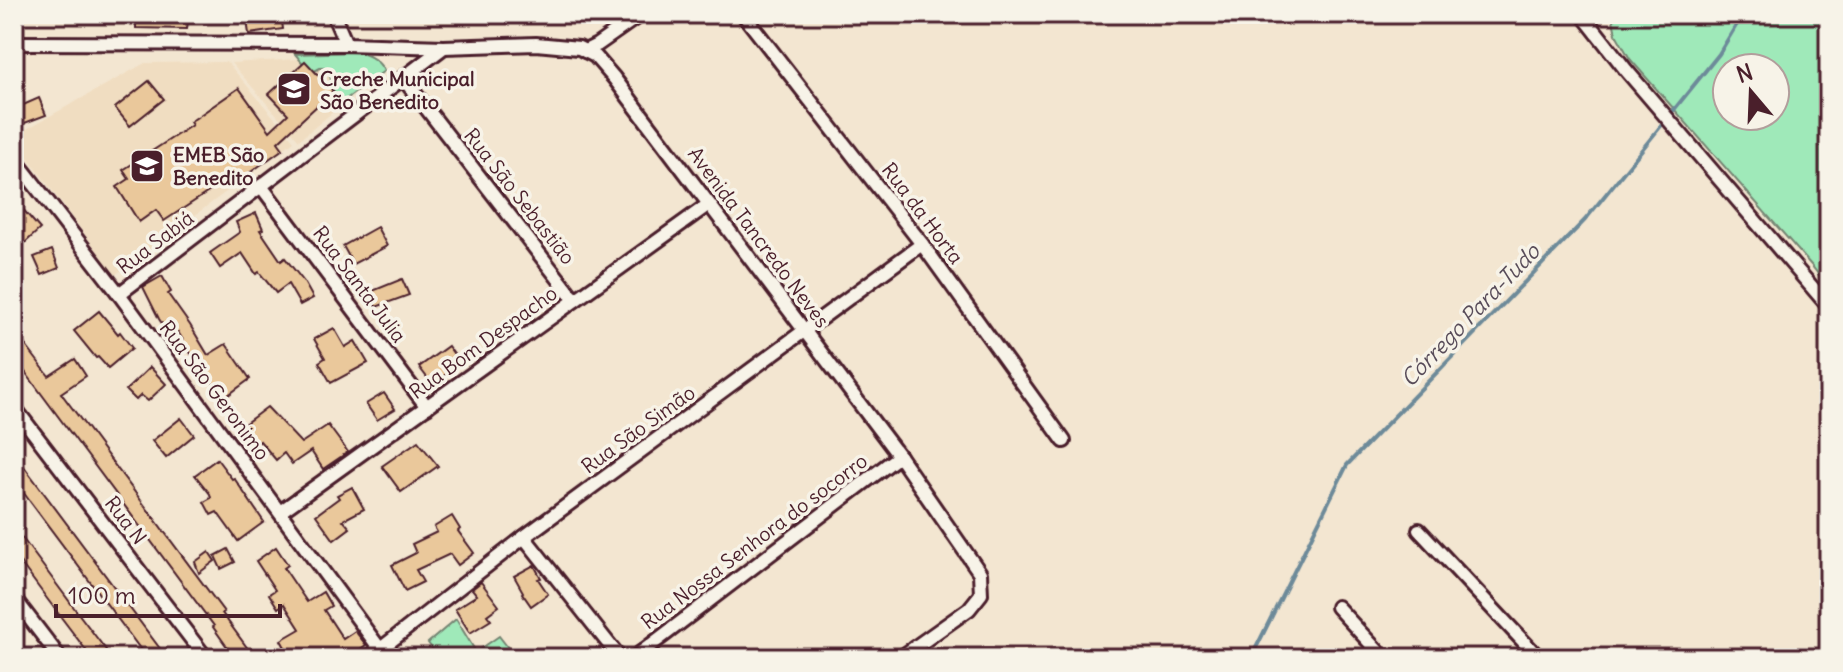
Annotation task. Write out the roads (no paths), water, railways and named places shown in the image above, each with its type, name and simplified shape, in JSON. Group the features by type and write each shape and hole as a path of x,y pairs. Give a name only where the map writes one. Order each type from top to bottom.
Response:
{"street":[{"path":"333,14 346,44"},
{"path":"14,43 444,47 536,44 585,51 641,14"},
{"name":"Rua da Horta","path":"743,14 922,244 1064,441"},
{"path":"1582,14 1636,82 1829,307"},
{"name":"Rua Sabiá","path":"119,294 444,47"},
{"name":"Avenida Tancredo Neves","path":"585,51 595,56 614,78 899,456 980,573 981,594 969,609 900,658"},
{"name":"Rua São Sebastião","path":"403,78 575,300"},
{"name":"Rua São Geronimo","path":"14,158 119,294 380,649"},
{"name":"Rua Santa Julia","path":"261,186 427,407"},
{"name":"Rua Bom Despacho","path":"280,512 709,204"},
{"name":"Rua São Simão","path":"369,658 524,537 922,244"},
{"name":"Rua N","path":"14,407 206,658"},
{"name":"Rua Nossa Senhora do socorro","path":"634,658 899,456"},
{"path":"1419,530 1539,658"},
{"path":"524,537 620,658"},
{"path":"14,598 60,658"},
{"path":"1337,607 1384,658"}],"waterway":[{"name":"Córrego Para-Tudo","path":"1251,658 1347,465 1585,220 1719,54 1743,14"}],"place":[{"name":"Creche Municipal São Benedito","path":"294,89"},
{"name":"EMEB São Benedito","path":"147,166"}]}
